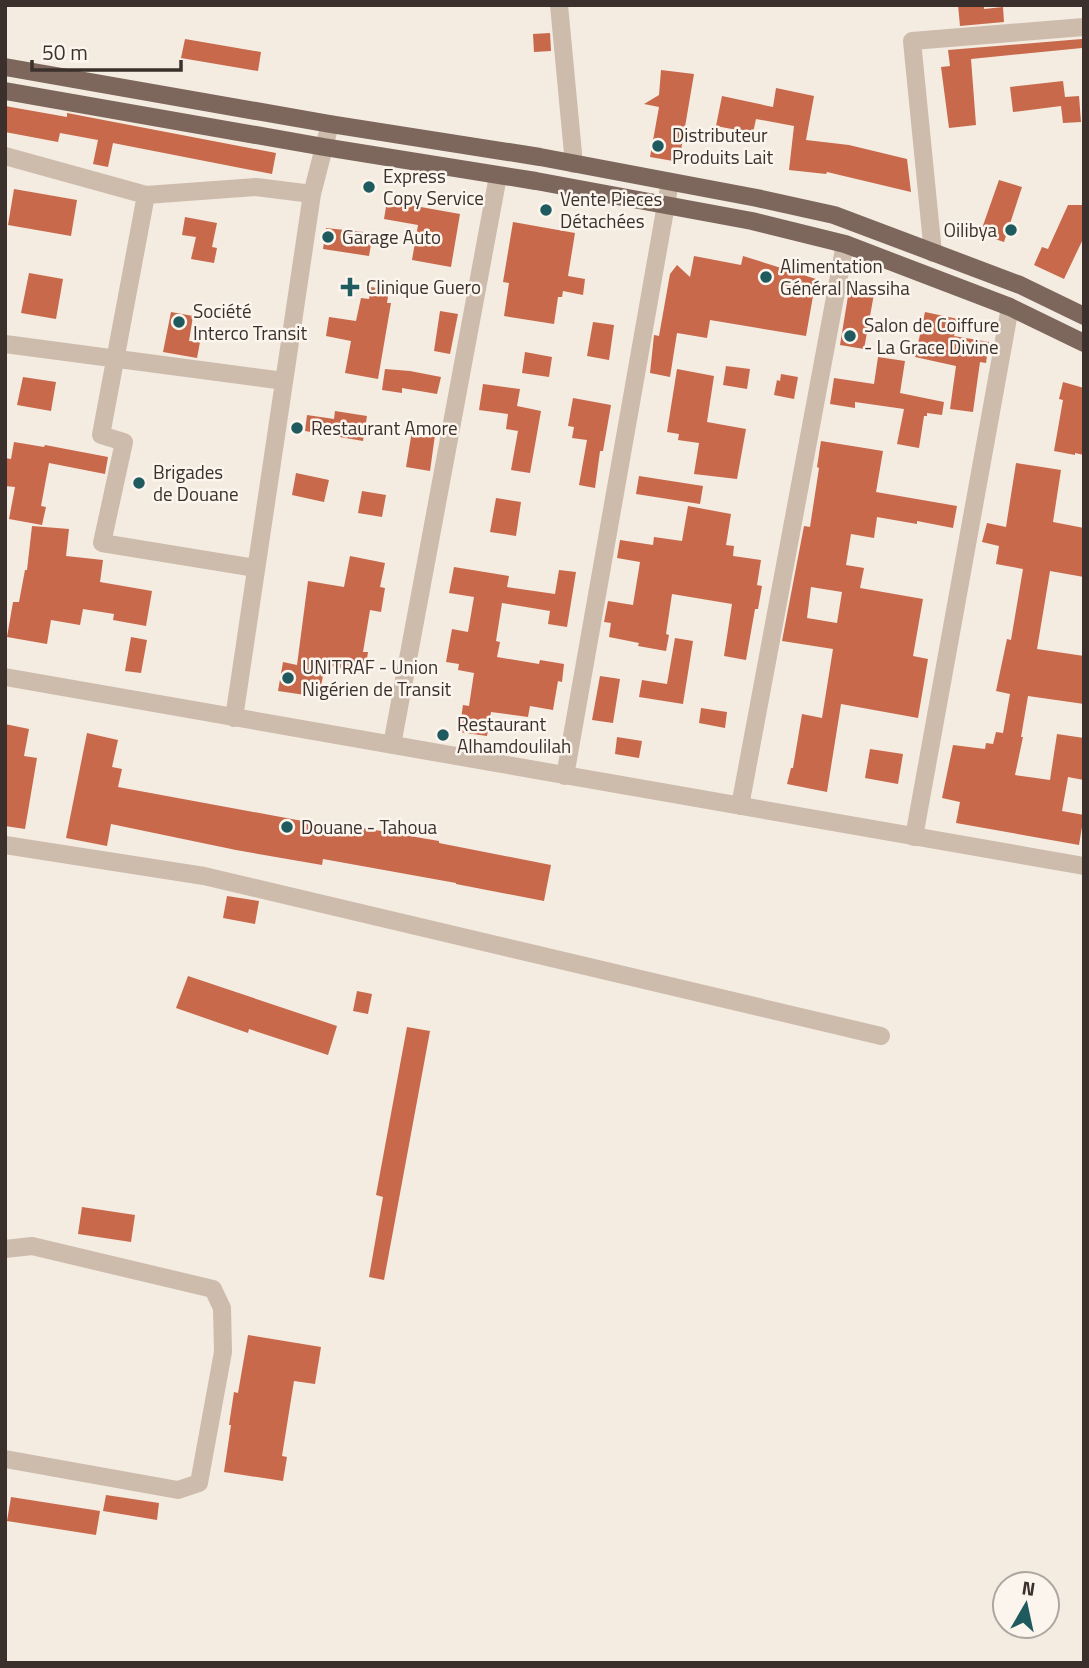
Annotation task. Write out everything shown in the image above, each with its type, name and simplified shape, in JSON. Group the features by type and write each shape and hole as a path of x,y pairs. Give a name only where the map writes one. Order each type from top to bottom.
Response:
{"main road":[{"path":"5,67 574,164 834,215 1020,285 1084,316"},
{"path":"5,91 536,181 752,221 845,244 1010,307 1084,343"}],"street":[{"path":"559,5 574,164"},
{"path":"933,253 912,41 1084,27"},
{"path":"234,718 312,194 330,124"},
{"path":"5,156 146,195 257,187 312,194"},
{"path":"392,745 498,176"},
{"path":"565,776 670,182"},
{"path":"146,195 101,435 124,442 102,543 256,568"},
{"path":"740,806 845,244"},
{"path":"914,837 1010,307"},
{"path":"5,344 284,382"},
{"path":"5,677 1084,866"},
{"path":"5,845 204,876 881,1036"},
{"path":"5,1250 32,1246 213,1289 222,1308 223,1353 199,1483 178,1490 5,1459"}],"building":[{"path":"958,5 984,5 984,9 1003,7 1004,22 960,26"},
{"path":"550,33 551,51 534,52 533,34"},
{"path":"185,39 261,52 258,71 181,58"},
{"path":"1082,39 1082,48 971,59 976,125 949,128 941,67 950,66 948,50"},
{"path":"661,70 694,74 679,162 650,157 659,107 644,104 659,95"},
{"path":"1063,81 1065,97 1079,96 1081,122 1063,123 1061,106 1013,112 1010,87"},
{"path":"776,88 814,96 806,140 849,145 907,159 911,192 827,172 789,170 794,126 756,119 753,133 716,126 722,96 773,107"},
{"path":"5,106 67,117 67,113 276,153 272,174 113,143 108,167 93,164 98,140 60,133 58,142 5,132"},
{"path":"999,180 1022,187 1004,242 980,234"},
{"path":"14,189 77,200 71,236 8,225"},
{"path":"387,201 460,214 451,267 412,260 418,225 384,219"},
{"path":"1068,205 1084,205 1084,237 1064,279 1034,265 1042,247 1048,249"},
{"path":"185,217 217,223 212,247 217,248 214,263 191,259 196,237 182,235"},
{"path":"513,222 575,233 568,276 585,279 583,295 563,291 562,297 558,297 554,324 504,316 509,283 503,282"},
{"path":"326,228 373,233 369,256 323,249"},
{"path":"694,256 741,265 743,256 816,279 806,336 710,320 707,338 677,333 670,377 650,373 654,335 659,336 670,274 677,265 690,277"},
{"path":"29,273 63,279 56,319 21,313"},
{"path":"371,287 389,290 387,303 391,303 378,379 345,373 351,341 326,336 329,317 356,321 361,298 369,299"},
{"path":"849,290 874,294 864,349 840,345"},
{"path":"440,311 458,314 450,354 434,351"},
{"path":"171,312 193,316 189,341 200,342 197,358 163,352"},
{"path":"925,312 958,319 954,336 989,342 986,363 980,362 973,412 950,409 956,366 915,357"},
{"path":"593,322 614,325 609,360 587,356"},
{"path":"525,352 552,357 549,377 522,373"},
{"path":"878,357 905,361 900,393 944,402 942,415 927,413 927,416 924,416 919,448 897,444 904,409 855,402 855,408 830,404 834,378 874,384"},
{"path":"726,366 750,369 747,389 723,385"},
{"path":"385,369 441,377 437,394 402,388 402,393 382,390"},
{"path":"677,369 714,376 707,422 746,429 737,479 694,474 699,443 678,440 679,434 667,432"},
{"path":"781,374 798,377 794,399 774,395"},
{"path":"23,377 56,382 51,411 17,405"},
{"path":"1063,382 1084,388 1084,455 1054,451 1063,400 1059,399"},
{"path":"483,384 520,389 517,406 541,411 530,473 511,470 518,431 506,429 508,414 479,410"},
{"path":"573,398 611,405 595,488 579,485 587,440 572,438 574,427 568,426"},
{"path":"335,411 367,416 363,441 305,431 307,415 334,419"},
{"path":"412,431 435,435 430,471 406,467"},
{"path":"821,441 883,451 876,492 957,506 953,528 877,517 874,538 851,534 846,565 864,568 860,588 923,599 913,656 928,659 918,718 841,704 827,792 787,784 793,768 802,714 822,718 833,649 782,641 804,526 810,527 819,468","holes":["811,587 842,592 837,623 807,618"]},
{"path":"14,442 108,457 105,474 49,463 41,506 46,507 42,525 9,519 15,487 5,486 5,458 11,459"},
{"path":"1016,463 1061,470 1053,522 1084,528 1084,577 1050,571 1037,649 1084,656 1084,704 1028,696 1015,775 1050,780 1057,734 1084,738 1084,780 1068,777 1062,811 1084,815 1079,845 956,823 960,802 942,798 953,745 985,749 986,743 993,744 996,732 1003,733 1010,694 996,691 1007,639 1011,640 1023,569 996,564 999,546 982,542 987,523 1006,527"},
{"path":"296,473 329,480 324,502 292,495"},
{"path":"639,476 703,486 700,504 636,494"},
{"path":"362,491 386,495 382,517 358,513"},
{"path":"496,498 521,502 516,536 490,532"},
{"path":"688,506 731,514 726,545 734,546 733,556 761,560 757,585 762,586 746,660 724,656 732,604 672,594 666,651 609,637 611,623 604,622 608,601 633,605 640,562 617,558 620,540 653,545 654,537 682,541"},
{"path":"32,526 69,529 66,556 103,560 100,582 152,591 146,626 113,620 114,614 83,609 80,625 51,620 47,644 7,637 13,602 19,602 27,570"},
{"path":"350,556 385,563 380,587 385,588 381,612 370,610 363,652 368,652 365,672 325,665 319,697 278,691 283,662 297,665 308,581 344,587"},
{"path":"454,567 509,576 507,587 555,594 559,570 576,572 567,627 548,624 550,611 502,603 496,641 500,642 497,657 539,664 540,660 564,664 562,682 558,681 553,710 530,706 528,717 491,712 487,736 459,732 463,705 469,706 474,673 458,670 459,664 446,662 452,629 468,632 474,597 449,593"},
{"path":"131,637 147,640 141,673 125,671"},
{"path":"675,638 693,641 683,704 639,697 642,680 667,684"},
{"path":"600,676 620,679 613,723 592,720"},
{"path":"701,708 727,712 725,728 699,723"},
{"path":"5,724 29,729 24,756 37,758 25,829 5,826"},
{"path":"87,733 118,740 112,767 122,769 118,787 351,830 352,826 439,841 551,865 544,901 323,859 322,865 236,850 111,824 107,846 66,838"},
{"path":"617,737 642,741 639,758 615,754"},
{"path":"870,749 903,754 898,784 865,778"},
{"path":"227,896 259,901 255,924 223,918"},
{"path":"188,976 337,1026 328,1055 249,1029 248,1033 176,1008"},
{"path":"357,991 372,994 368,1014 353,1011"},
{"path":"407,1027 430,1031 384,1280 369,1277 383,1197 376,1195"},
{"path":"82,1207 135,1215 131,1242 78,1234"},
{"path":"248,1335 321,1347 315,1384 294,1381 282,1456 287,1457 283,1481 224,1472 234,1392 238,1393"},
{"path":"106,1495 159,1503 157,1520 103,1511"},
{"path":"11,1497 100,1511 96,1535 7,1521"}],"place":[{"name":"Distributeur Produits Lait","path":"658,146"},
{"name":"Express Copy Service","path":"369,187"},
{"name":"Vente Pieces Détachées","path":"546,210"},
{"name":"Oilibya","path":"1011,230"},
{"name":"Garage Auto","path":"328,237"},
{"name":"Alimentation Général Nassiha","path":"766,277"},
{"name":"Clinique Guero","path":"350,287"},
{"name":"Société Interco Transit","path":"179,322"},
{"name":"Salon de Coiffure - La Grace Divine","path":"850,336"},
{"name":"Restaurant Amore","path":"297,428"},
{"name":"Brigades de Douane","path":"139,483"},
{"name":"UNITRAF - Union Nigérien de Transit","path":"288,678"},
{"name":"Restaurant Alhamdoulilah","path":"443,735"},
{"name":"Douane - Tahoua","path":"287,827"}]}
